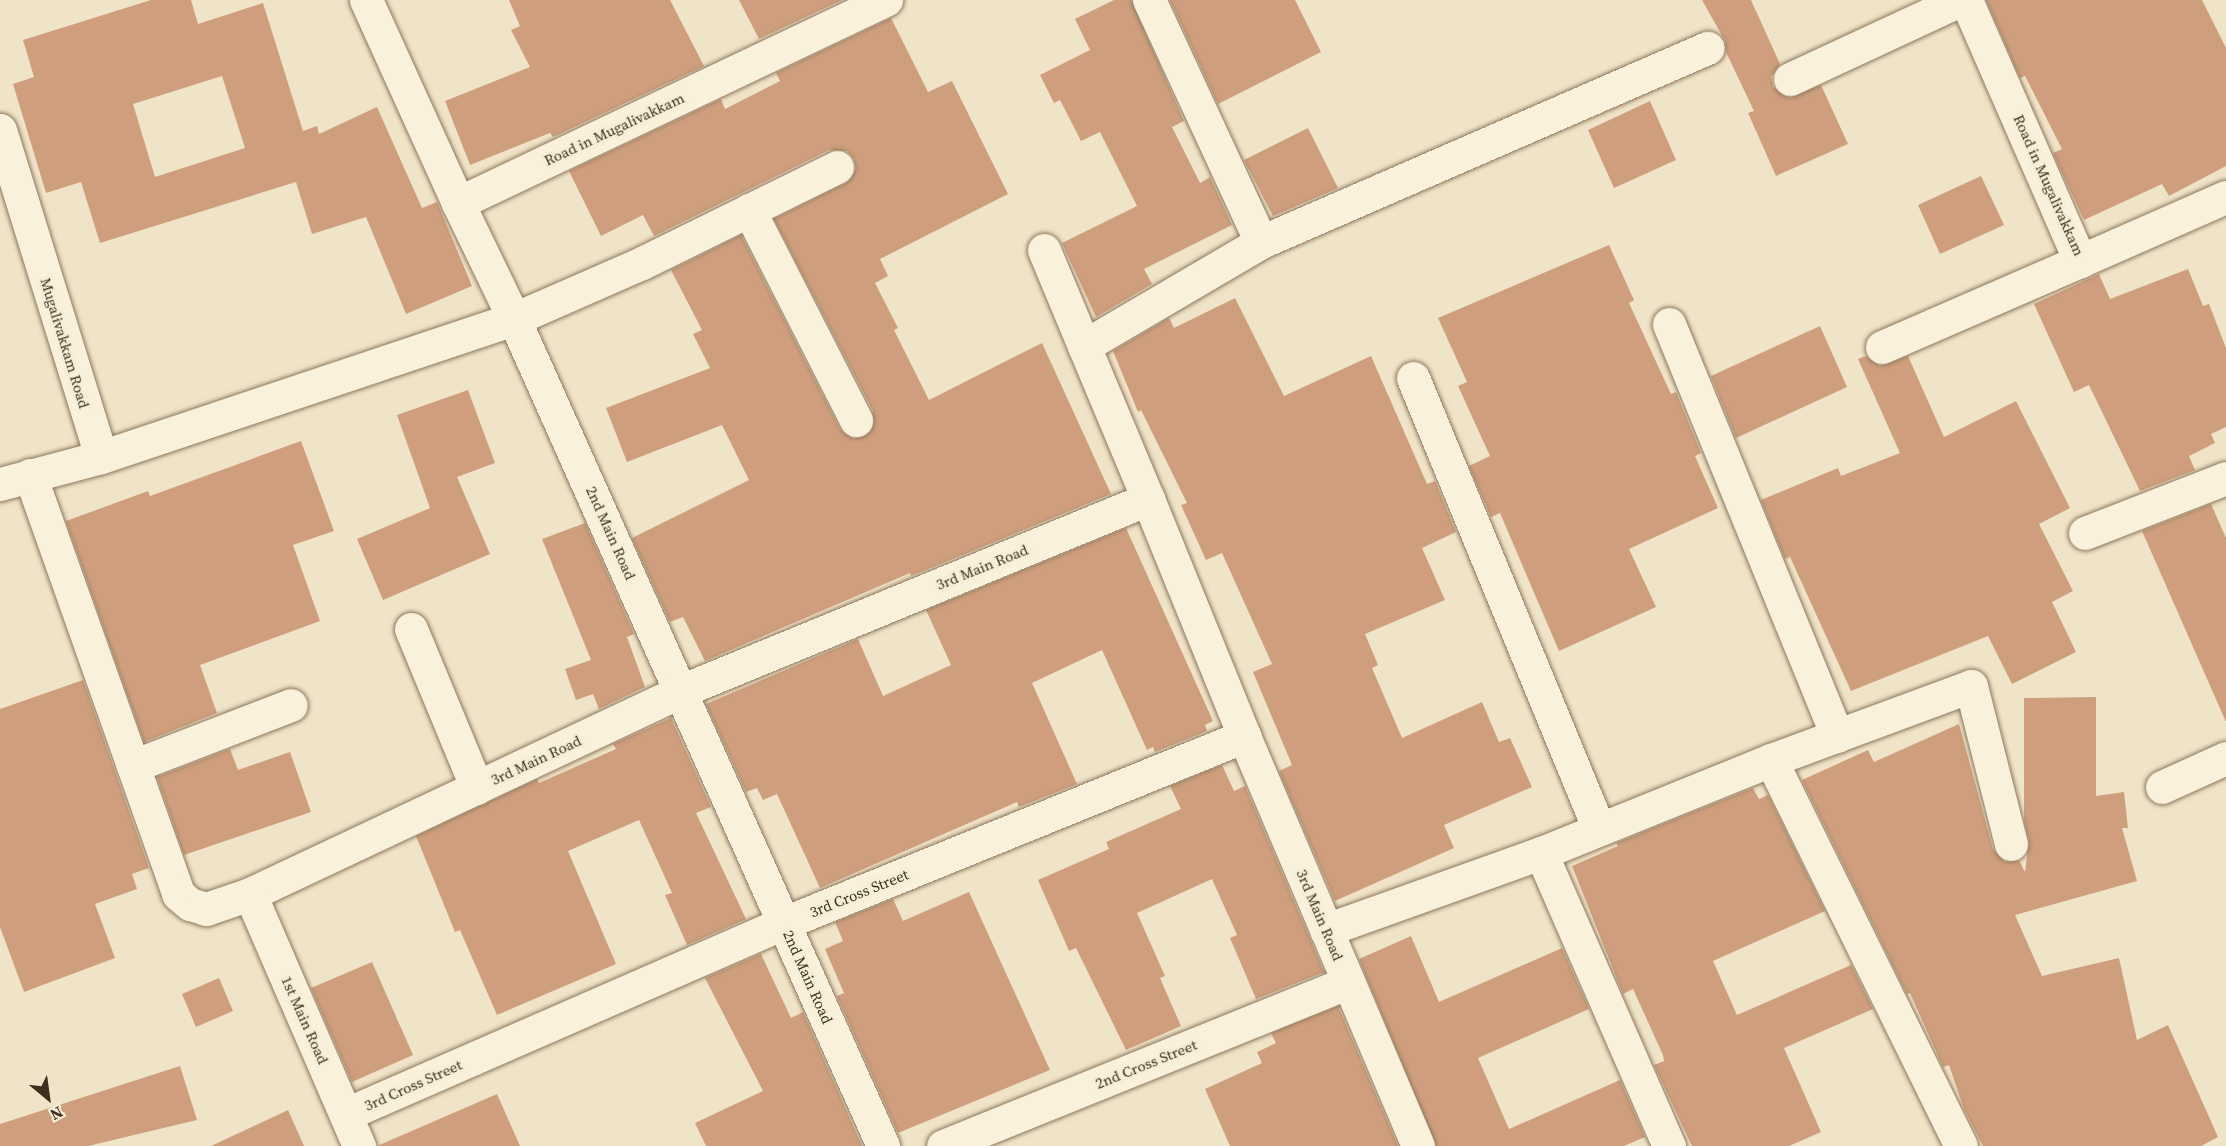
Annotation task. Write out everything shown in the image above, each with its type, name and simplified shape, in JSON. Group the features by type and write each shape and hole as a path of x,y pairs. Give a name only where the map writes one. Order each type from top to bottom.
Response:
{"street":[{"path":"366,0 458,203 514,319"},
{"name":"Road in Mugalivakkam","path":"458,203 886,0"},
{"path":"1149,0 1261,242"},
{"path":"1790,79 1960,0"},
{"name":"Road in Mugalivakkam","path":"1966,0 2080,261 2226,196"},
{"path":"1084,346 1261,242 1708,48"},
{"name":"Mugalivakkam Road","path":"0,130 100,458"},
{"path":"291,705 133,766 15,480 100,458 514,319 750,210 837,167"},
{"path":"750,210 856,420"},
{"path":"1044,250 1148,499"},
{"path":"1882,347 2080,261"},
{"name":"2nd Main Road","path":"514,319 683,690 883,1146"},
{"path":"1669,324 1837,736"},
{"path":"1413,378 1599,829"},
{"path":"2085,533 2226,478"},
{"name":"3rd Main Road","path":"133,766 178,894 190,904 207,909 250,894 683,690 1148,499 1244,736 1418,1146"},
{"path":"411,628 477,788"},
{"path":"1326,930 1541,852 1771,760 1971,686 2011,844"},
{"name":"3rd Cross Street","path":"346,1114 784,923 1244,736"},
{"path":"2162,787 2226,758"},
{"path":"1771,760 1961,1146"},
{"path":"1541,852 1669,1146"},
{"name":"1st Main Road","path":"250,894 359,1146"},
{"name":"2nd Cross Street","path":"943,1146 1348,982"}],"building":[{"path":"151,0 191,0 198,24 263,3 303,131 317,126 319,134 377,107 422,208 437,202 472,286 406,314 366,217 312,234 296,182 100,243 81,182 46,193 13,84 34,77 23,40","holes":["222,76 245,148 155,177 133,104"]},
{"path":"509,0 670,0 704,66 553,137 550,133 470,165 445,101 530,67 511,30 520,26"},
{"path":"739,0 842,0 759,39"},
{"path":"1114,0 1131,0 1184,121 1172,127 1200,183 1210,177 1232,225 1144,269 1152,284 1096,317 1062,243 1137,206 1100,132 1081,141 1060,100 1054,103 1040,75 1090,50 1075,19"},
{"path":"1170,0 1295,0 1321,52 1218,104"},
{"path":"1702,0 1751,0 1780,64 1771,77 1773,87 1789,98 1821,85 1848,144 1776,176 1748,113 1754,111 1726,52 1725,41"},
{"path":"1986,0 2202,0 2226,48 2226,166 2169,196 2162,184 2084,220 2053,153 2062,149 2025,76 2020,78"},
{"path":"891,18 928,92 952,81 1008,194 880,259 888,276 875,283 898,328 894,330 929,400 1042,343 1111,494 911,576 910,573 705,661 683,617 670,622 632,538 749,480 722,425 627,462 606,408 710,368 693,334 702,330 671,270 741,235 840,429 854,439 871,431 873,411 774,219 846,183 856,169 854,159 847,151 829,150 654,236 643,215 601,236 569,171 721,99 725,109 780,81 776,73"},
{"path":"1650,101 1676,160 1614,188 1588,130"},
{"path":"1308,128 1338,188 1273,216 1244,160"},
{"path":"1981,176 2004,225 1940,254 1918,205"},
{"path":"1609,245 1634,300 1629,303 1671,394 1676,392 1701,453 1695,456 1718,508 1629,549 1656,607 1559,651 1500,513 1491,517 1469,466 1490,456 1458,386 1467,382 1438,318"},
{"path":"2188,269 2203,306 2209,304 2226,348 2226,427 2211,434 2215,443 2189,456 2195,470 2140,491 2089,385 2074,392 2034,304 2099,274 2110,299"},
{"path":"1235,298 1284,396 1371,356 1427,484 1435,481 1456,532 1422,548 1445,600 1365,634 1378,665 1372,668 1402,738 1482,702 1499,742 1510,738 1532,787 1444,825 1454,848 1335,901 1279,771 1292,765 1253,672 1272,664 1222,553 1206,560 1181,505 1187,503 1141,410 1138,412 1113,351 1169,318 1174,328"},
{"path":"1820,326 1847,387 1736,438 1711,376"},
{"path":"1866,356 1880,366 1908,356 1944,437 2016,401 2070,508 2039,524 2073,591 2052,602 2076,652 2012,684 1988,636 1851,691 1790,557 1785,559 1761,500 1838,468 1841,476 1900,453 1858,359"},
{"path":"468,390 495,463 457,477 490,554 383,600 357,539 430,508 397,415"},
{"path":"301,441 334,531 293,545 320,621 200,665 217,713 144,742 66,521 148,491 150,496"},
{"path":"2211,504 2226,538 2226,722 2142,531"},
{"path":"585,523 634,634 627,637 645,687 599,709 593,694 576,700 565,669 591,660 542,539"},
{"path":"1126,528 1213,721 1205,725 1207,731 1155,752 1153,747 1147,750 1102,650 1032,683 1077,784 1019,807 1017,802 820,888 777,794 763,800 757,788 746,792 706,704 858,639 883,696 951,665 926,610"},
{"path":"83,680 149,868 132,874 137,889 95,904 115,958 24,992 0,927 0,709"},
{"path":"2096,697 2096,796 2124,792 2128,828 2122,828 2137,881 2015,915 2042,976 2119,958 2137,1040 2168,1025 2218,1137 2201,1146 1983,1146 1964,1109 1949,1065 1943,1067 1910,993 1907,994 1802,780 1868,750 1874,762 1959,724 1993,849 2005,862 2019,860 2025,872 2029,840 2024,820 2024,698"},
{"path":"671,718 711,807 696,813 746,919 687,945 665,895 672,893 639,820 568,851 616,964 497,1015 460,930 455,932 416,836 537,779 539,783 616,749 613,744"},
{"path":"230,749 238,770 290,752 311,812 184,855 157,777"},
{"path":"1222,765 1234,791 1245,786 1324,972 1256,999 1230,938 1237,935 1212,879 1137,913 1165,976 1160,978 1181,1026 1126,1050 1076,948 1069,951 1038,880 1109,849 1106,842 1181,809 1170,786"},
{"path":"1753,788 1759,799 1768,795 1825,911 1713,961 1737,1015 1851,965 1873,1009 1784,1048 1821,1132 1789,1146 1692,1146 1654,1065 1664,1061 1663,1055 1633,989 1623,994 1572,866 1618,846 1616,843"},
{"path":"969,892 1050,1070 898,1133 837,996 844,993 825,949 843,941 835,922 893,899 903,921"},
{"path":"1411,936 1439,1002 1562,948 1589,1009 1478,1058 1509,1129 1620,1080 1645,1137 1624,1146 1436,1146 1359,959"},
{"path":"761,954 791,1018 803,1012 862,1146 706,1146 695,1123 763,1091 705,978"},
{"path":"372,962 413,1055 352,1082 311,988"},
{"path":"219,978 233,1011 196,1027 182,994"},
{"path":"1338,1006 1398,1146 1230,1146 1205,1089 1262,1063 1257,1052 1276,1043 1271,1033"},
{"path":"180,1066 197,1120 88,1146 0,1146 0,1124"},
{"path":"497,1094 520,1146 377,1146"},
{"path":"288,1110 304,1146 211,1146"}]}
